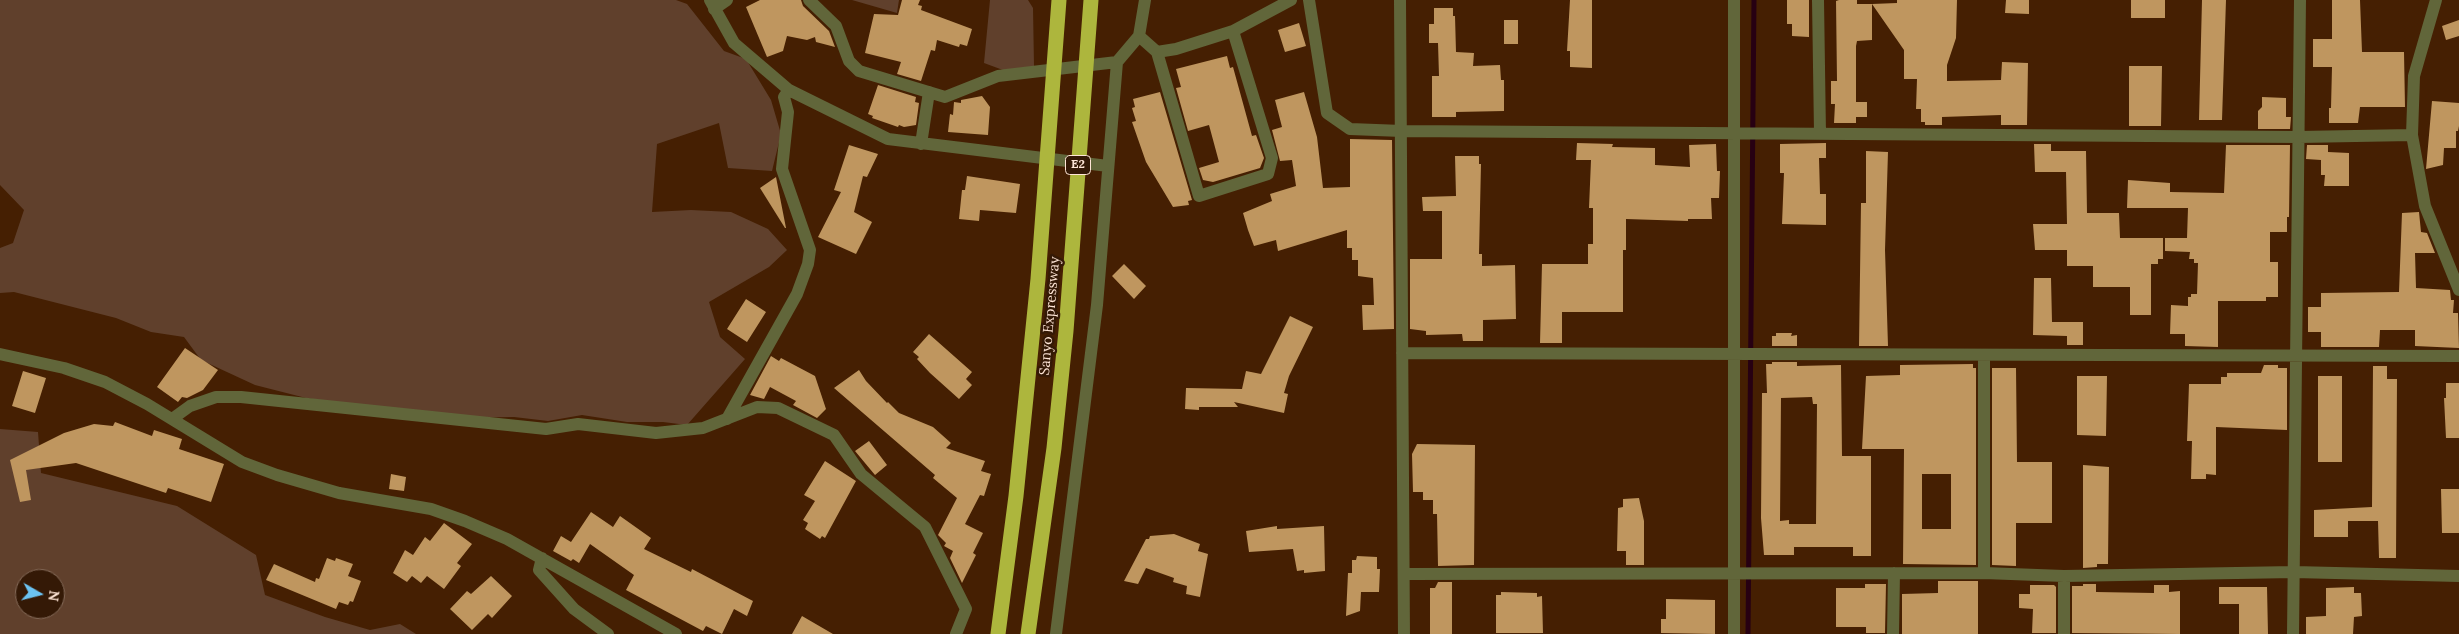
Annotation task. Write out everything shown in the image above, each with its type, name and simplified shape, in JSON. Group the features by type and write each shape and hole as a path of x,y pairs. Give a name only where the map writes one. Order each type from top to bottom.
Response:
{"highway":[{"name":"Sanyo Expressway","path":"998,634 1022,441 1038,279 1059,0"},
{"name":"Sanyo Expressway","path":"1028,634 1054,448 1066,330 1091,0"}],"street":[{"path":"727,0 712,4 734,44 789,90 888,140 1108,166"},
{"path":"809,0 836,26 849,61 859,71 945,98 998,76 1117,62"},
{"path":"1056,634 1096,305 1117,62 1139,36 1145,0"},
{"path":"1157,52 1176,49 1233,31 1291,0"},
{"path":"1309,0 1327,113 1350,128 1402,131 2412,135"},
{"path":"1400,0 1404,634"},
{"path":"1734,0 1744,132 1744,573 1734,634"},
{"path":"1818,0 1820,133"},
{"path":"2294,634 2300,0"},
{"path":"2436,0 2414,76 2412,135 2425,206 2459,290"},
{"path":"1139,36 1157,52 1199,196 1268,174 1272,158 1233,31"},
{"path":"727,419 798,294 808,264 810,250 782,169 788,112 784,97 789,90"},
{"path":"921,144 929,92"},
{"path":"1402,353 1744,356 2459,356"},
{"path":"0,354 64,368 105,382 172,419 242,462 277,476 339,493 430,510 466,521 507,539 676,634"},
{"path":"1984,355 1984,573"},
{"path":"172,419 190,406 216,396 546,429 578,424 656,433 703,428 757,407 778,408 834,436 861,474 925,527 966,609 956,634"},
{"path":"542,558 539,570 574,609 608,634"},
{"path":"1404,574 1984,573 2064,576 2294,572 2459,576"},
{"path":"1893,634 1894,573"},
{"path":"2064,576 2064,634"}],"shaded area":[{"path":"0,0 676,0 687,4 724,51 746,59 771,100 781,134 772,171 728,168 719,123 657,144 652,212 691,210 731,212 768,229 787,250 769,267 709,302 720,337 745,359 687,425 663,422 627,422 582,415 548,421 514,417 446,418 306,398 255,385 201,360 184,337 151,332 116,318 14,292 0,293 0,248 13,243 24,210 0,185"},
{"path":"852,0 899,0 897,13"},
{"path":"990,0 1028,0 1033,8 1034,66 1011,73 984,63"},
{"path":"0,429 38,432 41,473 177,506 256,555 265,595 325,617 370,630 400,624 416,634 0,634"}],"building":[{"path":"760,0 801,0 803,6 829,31 835,47 816,42 815,37 807,40 787,36 783,51 767,57 746,7"},
{"path":"902,0 920,0 918,5 922,6 921,10 972,29 967,46 960,44 959,47 937,40 935,51 931,50 921,81 897,74 901,62 865,53 874,14 898,15"},
{"path":"1570,0 1592,0 1592,68 1570,67 1570,51 1567,51"},
{"path":"1787,0 1809,0 1809,37 1792,36 1792,24 1787,24"},
{"path":"1857,0 1857,4 1872,4 1872,40 1857,41 1856,46 1856,102 1867,102 1867,117 1856,117 1856,123 1834,123 1835,104 1831,104 1831,81 1837,81 1836,1"},
{"path":"1897,0 1957,0 1956,38 1947,65 1947,81 2001,80 2002,62 2028,63 2027,125 2001,125 2001,115 1942,117 1942,125 1925,125 1925,122 1921,122 1921,109 1916,109 1917,79 1904,79 1904,50 1872,4 1897,3"},
{"path":"2006,0 2029,0 2029,14 2005,13"},
{"path":"2131,0 2165,0 2165,18 2131,18"},
{"path":"2202,0 2226,0 2222,120 2199,120"},
{"path":"2332,0 2360,0 2362,52 2404,52 2405,107 2360,107 2358,123 2329,123 2332,67 2313,67 2313,39 2332,39"},
{"path":"1434,8 1453,8 1456,52 1474,53 1473,66 1500,65 1501,80 1504,80 1504,111 1456,112 1456,117 1432,117 1432,76 1439,76 1438,43 1429,43 1429,24 1434,24"},
{"path":"1504,20 1518,20 1518,44 1504,44"},
{"path":"2459,20 2459,36 2446,40 2442,26"},
{"path":"1299,23 1306,46 1285,52 1278,30"},
{"path":"1227,56 1230,68 1233,67 1252,136 1256,135 1264,158 1260,168 1213,182 1203,180 1199,168 1219,162 1209,125 1188,131 1176,88 1181,87 1176,69"},
{"path":"2129,66 2162,66 2161,126 2129,126"},
{"path":"878,85 916,97 915,102 919,103 916,125 904,127 899,125 898,127 872,118 873,116 868,114"},
{"path":"1160,92 1192,200 1188,201 1189,205 1173,207 1146,162 1132,122 1136,121 1132,108 1135,107 1133,99"},
{"path":"1304,92 1317,137 1323,188 1350,187 1350,139 1392,140 1394,329 1363,330 1362,305 1374,305 1373,278 1358,276 1358,260 1352,260 1352,248 1347,248 1347,230 1278,251 1276,240 1254,246 1243,213 1272,201 1270,194 1296,186 1292,160 1280,161 1272,130 1282,127 1275,100"},
{"path":"982,96 990,107 988,135 948,132 950,114 953,115 954,102 961,103 961,100"},
{"path":"2262,97 2286,98 2286,117 2291,117 2290,129 2258,129 2258,111 2262,107"},
{"path":"2432,101 2459,103 2459,126 2458,131 2456,131 2456,148 2444,148 2443,165 2426,169"},
{"path":"1577,143 1613,144 1612,147 1655,148 1655,165 1690,167 1689,145 1716,144 1717,171 1720,171 1719,198 1711,198 1712,219 1688,219 1688,221 1626,219 1626,250 1623,250 1623,312 1562,312 1562,343 1540,343 1542,264 1588,264 1588,244 1593,244 1593,208 1589,208 1591,160 1576,160"},
{"path":"1826,143 1826,158 1819,158 1820,194 1826,194 1826,225 1782,224 1784,173 1780,173 1780,144"},
{"path":"2034,144 2051,144 2051,151 2086,151 2087,213 2119,213 2120,238 2163,238 2163,259 2158,259 2158,264 2151,264 2151,315 2130,315 2130,287 2093,287 2093,266 2067,266 2067,250 2035,250 2033,224 2067,224 2066,172 2035,172"},
{"path":"849,145 878,154 867,177 863,176 854,212 872,222 856,254 818,237 841,192 834,190"},
{"path":"2226,145 2290,145 2287,232 2270,232 2270,262 2278,262 2278,297 2266,297 2266,301 2218,301 2218,347 2185,346 2185,334 2170,334 2171,305 2188,306 2188,297 2191,297 2191,294 2197,294 2198,263 2194,263 2194,259 2189,259 2190,252 2165,251 2165,238 2187,238 2188,208 2127,208 2128,180 2170,183 2170,192 2224,193"},
{"path":"2307,145 2328,145 2328,152 2349,153 2349,186 2324,186 2325,175 2321,175 2321,160 2306,159"},
{"path":"1866,151 1888,152 1885,250 1888,346 1859,346 1861,203 1866,203"},
{"path":"1455,156 1479,156 1479,164 1481,164 1479,254 1482,254 1482,266 1515,265 1516,319 1483,320 1483,341 1463,341 1462,334 1426,335 1426,331 1410,329 1410,259 1442,259 1442,211 1423,211 1422,197 1456,196"},
{"path":"967,176 1020,184 1016,213 980,210 979,221 959,219 962,190 965,190"},
{"path":"776,177 786,228 760,188"},
{"path":"2419,212 2421,232 2427,233 2435,253 2415,253 2416,288 2450,290 2451,300 2454,300 2453,313 2458,313 2459,348 2415,346 2415,330 2380,330 2379,347 2321,347 2321,332 2308,332 2308,307 2321,307 2321,293 2399,292 2402,213"},
{"path":"1124,264 1146,286 1134,299 1112,276"},
{"path":"2034,278 2051,278 2052,322 2083,322 2083,345 2067,345 2067,336 2033,335"},
{"path":"746,299 766,312 747,342 727,329"},
{"path":"1290,316 1313,327 1289,376 1284,393 1288,394 1284,413 1234,402 1238,407 1199,407 1199,410 1185,409 1186,388 1242,389 1246,371 1261,374"},
{"path":"1776,333 1792,333 1791,336 1797,335 1797,346 1772,346 1772,336 1776,336"},
{"path":"929,334 972,372 966,379 972,385 959,399 930,373 917,359 919,357 913,352"},
{"path":"185,348 218,370 203,390 187,398 182,397 178,402 157,387"},
{"path":"771,356 779,361 781,358 815,376 826,409 817,418 793,405 796,401 770,387 764,399 750,395"},
{"path":"1772,362 1797,362 1797,366 1841,365 1842,456 1871,456 1871,556 1853,556 1853,547 1794,547 1794,555 1764,555 1761,518 1762,393 1767,393 1766,364 1772,364","holes":["1812,397 1813,404 1817,404 1816,524 1789,524 1789,520 1780,521 1781,398"]},
{"path":"1973,364 1973,368 1976,368 1976,565 1903,564 1904,449 1862,449 1866,376 1900,375 1900,365","holes":["1922,474 1951,474 1951,529 1922,529"]},
{"path":"2264,365 2278,365 2278,368 2287,368 2287,430 2216,427 2216,475 2206,474 2206,479 2191,479 2192,441 2187,441 2189,384 2221,384 2221,377 2227,377 2227,373 2261,373"},
{"path":"2373,366 2387,366 2387,379 2397,379 2396,558 2379,558 2378,521 2348,521 2348,537 2314,537 2314,510 2372,507"},
{"path":"1992,368 2016,368 2017,462 2052,462 2052,523 2016,523 2016,566 1992,565"},
{"path":"859,370 866,381 899,413 933,427 951,443 946,448 985,461 981,471 991,474 984,496 980,495 965,524 983,533 973,553 976,555 962,583 950,558 953,551 944,546 946,543 938,535 957,498 933,478 935,475 834,388"},
{"path":"23,371 46,378 35,413 12,406"},
{"path":"2077,376 2107,376 2106,436 2077,435"},
{"path":"2318,376 2342,376 2342,462 2318,462"},
{"path":"2446,383 2459,383 2459,438 2446,438 2444,398 2446,398"},
{"path":"115,422 152,436 154,430 182,439 179,449 224,464 211,502 168,488 166,493 76,463 26,470 31,500 20,502 10,460 64,433 94,424 113,426"},
{"path":"869,441 887,465 875,475 855,451"},
{"path":"1417,444 1475,445 1474,565 1438,566 1437,514 1433,514 1433,500 1423,500 1423,492 1413,492 1412,454"},
{"path":"825,461 856,481 825,538 822,536 820,539 805,529 808,523 803,520 815,501 804,495"},
{"path":"2083,465 2109,467 2108,564 2097,564 2097,567 2083,568"},
{"path":"391,474 406,477 404,491 389,489"},
{"path":"2441,489 2459,489 2459,533 2442,533"},
{"path":"1639,498 1644,521 1644,565 1626,565 1626,551 1617,551 1618,508 1623,507 1623,499"},
{"path":"591,512 613,527 620,516 651,538 644,549 691,572 692,569 753,601 747,616 734,609 722,634 706,626 703,631 626,590 634,575 590,544 579,563 573,559 571,561 553,551 561,536 571,542"},
{"path":"444,523 472,544 457,563 461,566 444,589 427,576 421,583 412,576 407,582 393,573 405,550 413,555 425,537 430,541"},
{"path":"1277,526 1277,529 1324,526 1325,571 1304,573 1304,570 1297,571 1293,549 1249,552 1246,531"},
{"path":"1174,534 1200,544 1198,551 1208,554 1200,597 1186,594 1187,586 1173,582 1174,578 1146,568 1138,584 1124,581 1146,539 1149,539 1150,536"},
{"path":"1357,556 1377,557 1377,569 1380,569 1379,592 1361,592 1360,611 1346,616 1348,573 1352,573 1352,560 1356,560"},
{"path":"327,558 335,561 336,558 353,564 348,576 361,581 353,602 350,601 348,605 339,602 336,609 266,580 274,564 315,582 316,578 319,579"},
{"path":"491,576 512,596 492,618 488,614 472,630 450,609 467,591 471,594"},
{"path":"1938,581 1978,581 1978,634 1902,634 1902,594 1938,593"},
{"path":"1438,582 1452,582 1452,634 1430,634 1430,588 1435,588"},
{"path":"1865,584 1886,584 1885,633 1866,633 1866,627 1836,627 1836,588 1865,588"},
{"path":"2083,584 2096,584 2096,592 2154,593 2154,585 2169,585 2169,592 2180,591 2180,634 2072,633 2072,586 2083,586"},
{"path":"2030,585 2054,585 2056,587 2056,633 2032,633 2033,609 2019,608 2019,594 2030,594"},
{"path":"2219,587 2267,587 2268,634 2239,634 2239,604 2219,604"},
{"path":"2354,587 2354,593 2361,593 2362,616 2354,617 2353,634 2306,634 2306,617 2326,616 2326,588"},
{"path":"1501,592 1537,593 1537,597 1542,596 1543,633 1496,633 1496,595 1501,595"},
{"path":"1666,599 1715,600 1715,634 1661,633 1661,619 1666,619"},
{"path":"802,616 833,634 792,634"}],"waterway":[{"path":"1748,634 1754,0"}]}
